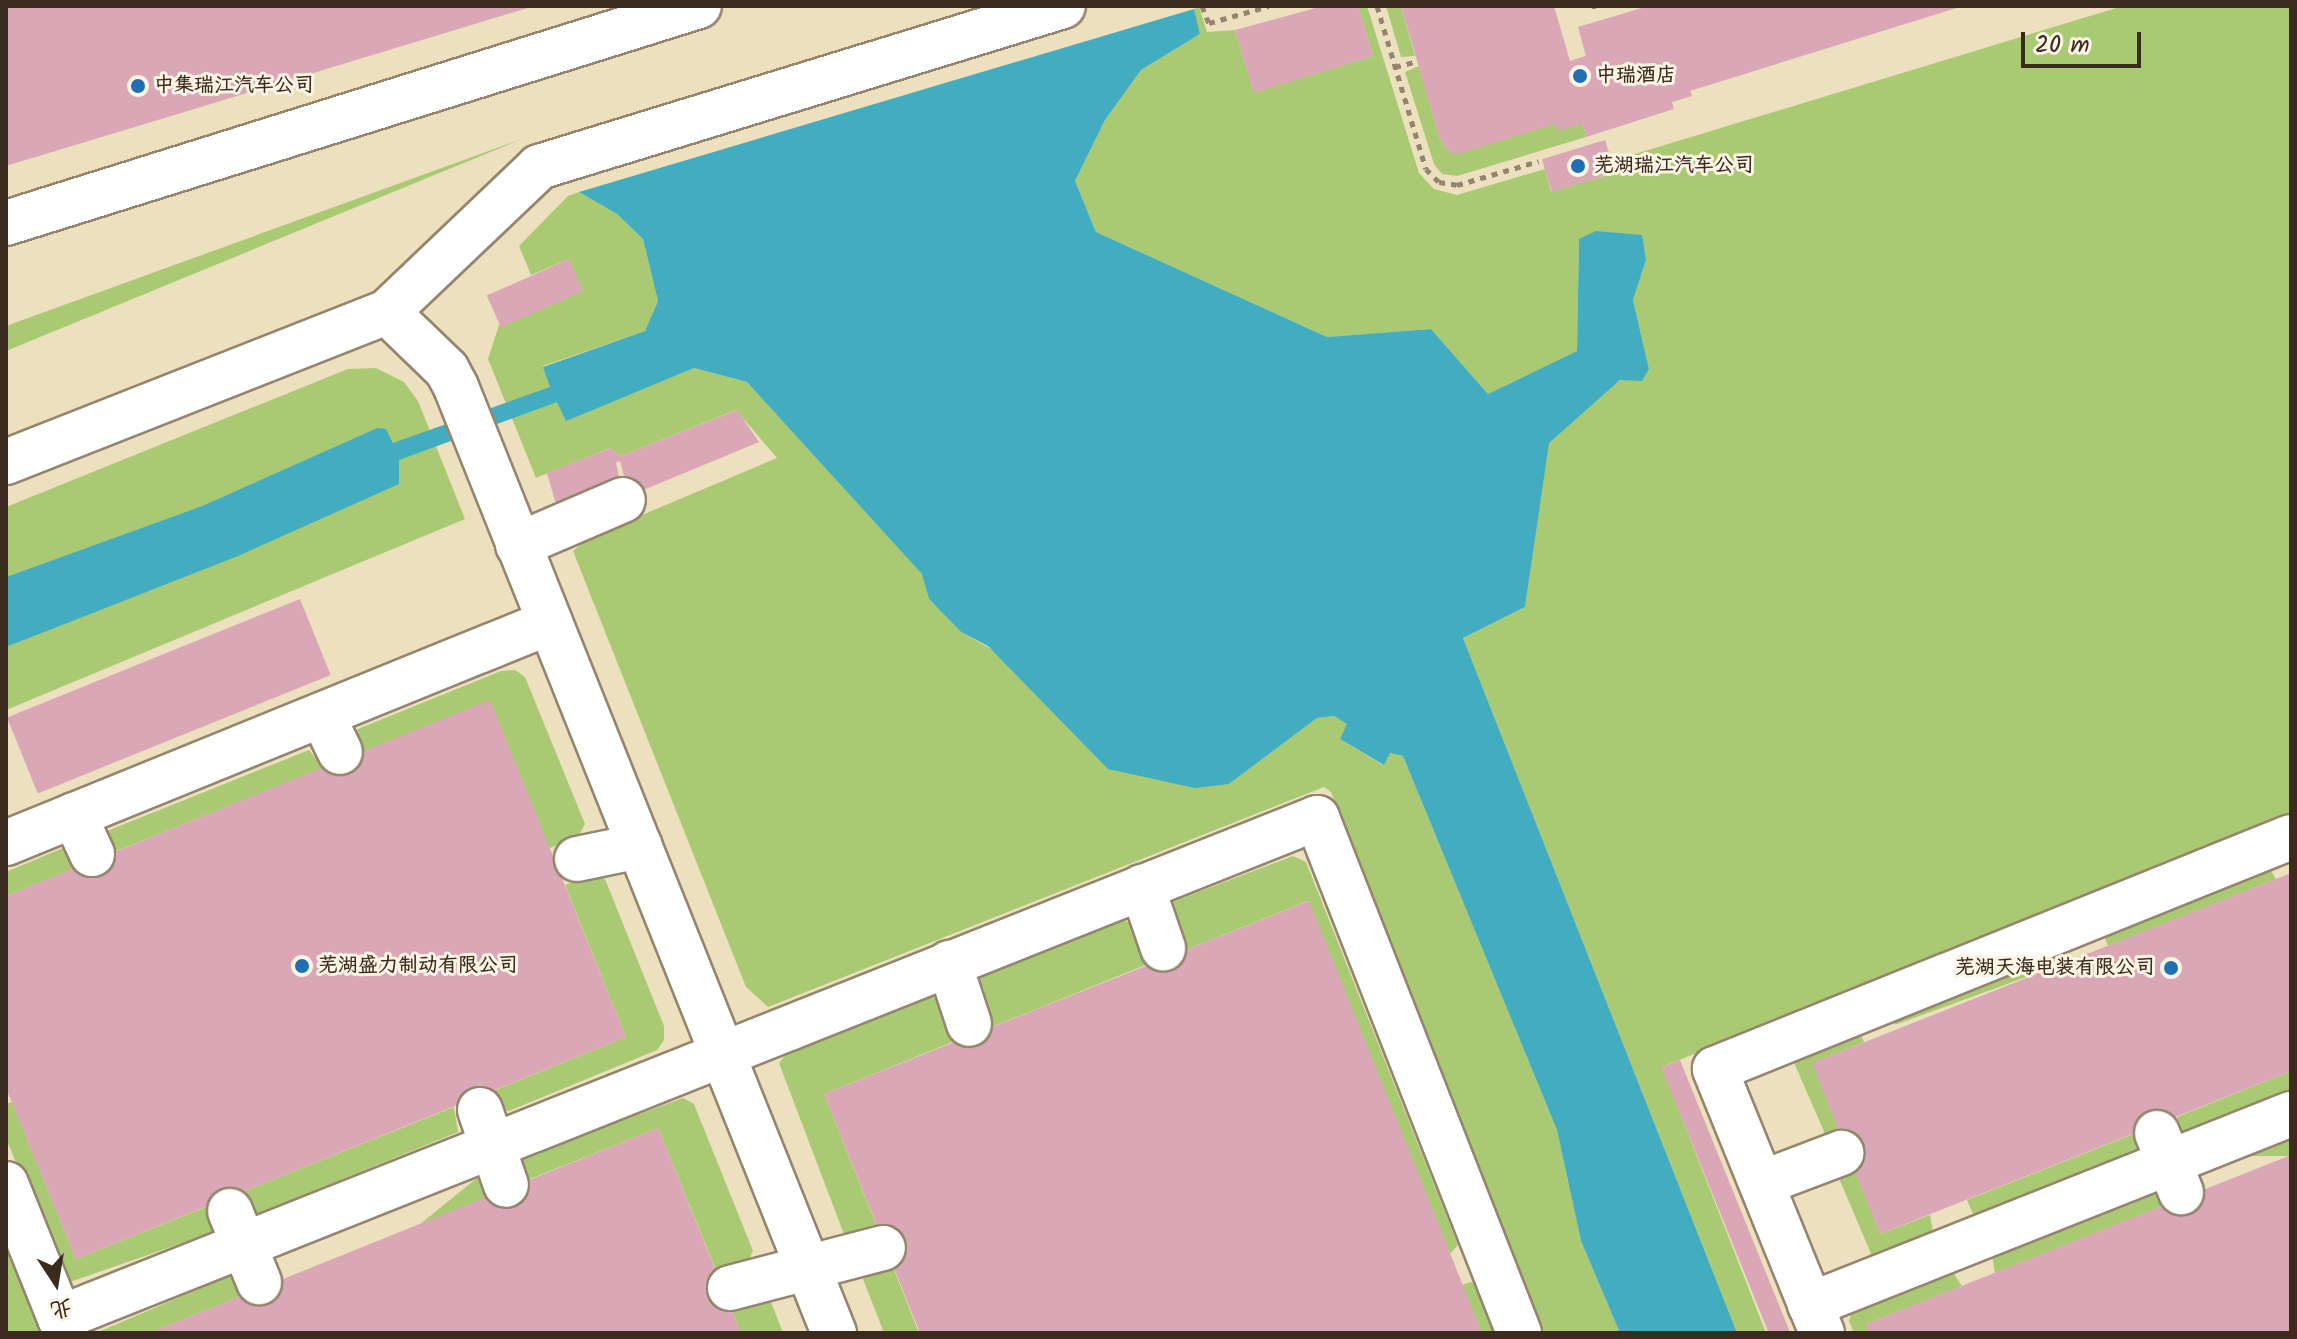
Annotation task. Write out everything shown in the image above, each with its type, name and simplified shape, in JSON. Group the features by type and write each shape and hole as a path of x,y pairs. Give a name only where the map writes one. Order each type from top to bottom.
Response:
{"lane":[{"path":"6,223 699,6"},
{"path":"6,462 387,312 539,167 1063,6"},
{"path":"387,312 447,370 456,387 834,1333"},
{"path":"518,545 623,500"},
{"path":"6,843 83,835 331,733 550,622"},
{"path":"6,1184 63,1325 244,1246 1317,818 1475,1261 1519,1333"},
{"path":"2288,845 2080,937 1874,1017 1715,1069 1816,1319 1965,1244 2291,1114"},
{"path":"577,859 640,846"},
{"path":"1142,887 1163,948"},
{"path":"949,963 969,1024"},
{"path":"1762,1183 1841,1153"},
{"path":"730,1288 883,1248"}],"path":[{"path":"1202,6 1209,23 1269,6"},
{"path":"1377,6 1426,169 1439,182 1457,185 1539,161"},
{"path":"1395,67 1417,61"}],"green space":[{"path":"1358,6 1367,6 1419,173 1434,189 1457,195 1545,169 1551,191 1615,173 1612,161 2123,6 2291,6 2291,813 1662,1067 1766,1333 1737,1333 1463,638 1525,607 1548,443 1620,380 1642,380 1649,369 1633,300 1646,260 1579,239 1577,351 1488,394 1431,329 1327,337 1096,232 1075,181 1105,120 1141,70 1200,34 1194,9 1199,7 1207,32 1235,30 1254,92 1373,56"},
{"path":"1386,6 1401,6 1415,56 1401,57"},
{"path":"1419,66 1440,139 1450,153 1555,124 1583,124 1586,137 1457,176 1442,174 1434,164 1405,72"},
{"path":"522,139 6,351 6,326"},
{"path":"579,192 617,214 643,239 658,301 645,331 543,366 566,420 694,368 747,382 923,574 929,599 961,632 1229,784 1317,718 1334,716 1348,724 1340,739 1383,765 1390,753 1403,756 1557,1130 1581,1241 1620,1333 1544,1333 1331,792 1324,787 768,1007 746,987 573,551 590,537 777,458 736,410 621,456 610,448 536,478 488,359 499,325 582,291 569,259 531,275 519,246 568,196"},
{"path":"376,368 404,382 418,401 465,519 6,710 6,647 99,608 377,428 202,506 6,577 6,507 348,369"},
{"path":"515,670 525,677 585,824 579,835 550,848 357,754 352,739 358,729 501,671"},
{"path":"309,750 323,768 109,854 103,838 107,831"},
{"path":"63,848 78,867 6,896 6,872"},
{"path":"1293,856 1306,862 1458,1245 1450,1254 1308,901 1183,951 1169,910 1172,902"},
{"path":"2268,866 2276,879 2108,946 2104,935"},
{"path":"592,875 605,879 664,1026 664,1040 657,1050 509,1111 499,1108 493,1091 626,1037 565,885"},
{"path":"1124,920 1134,925 1148,964 989,1028 975,988 979,977"},
{"path":"2063,951 2067,962 1895,1025 1891,1014"},
{"path":"931,996 941,1002 955,1041 824,1094 879,1232 845,1237 779,1063 786,1054"},
{"path":"1860,1032 1864,1042 1813,1063 1839,1130 1826,1136 1792,1058"},
{"path":"2291,1071 2291,1093 2188,1134 2182,1131 2177,1117"},
{"path":"683,1098 694,1104 753,1251 747,1263 718,1275 658,1128 525,1181 520,1166 526,1156"},
{"path":"12,1102 76,1259 208,1206 214,1232 70,1282 61,1275 6,1138 6,1104"},
{"path":"454,1107 458,1132 257,1214 249,1210 242,1192"},
{"path":"2136,1133 2141,1154 1980,1218 1974,1216 1967,1200"},
{"path":"2194,1137 2291,1137 2291,1156 2194,1156"},
{"path":"1854,1166 1880,1234 1930,1215 1934,1236 1879,1258 1872,1256 1838,1176"},
{"path":"477,1178 491,1195 322,1332 308,1315"},
{"path":"2153,1192 2163,1206 1995,1273 1992,1254"},
{"path":"6,1233 46,1333 6,1333"},
{"path":"891,1262 919,1333 884,1333 863,1279 866,1272"},
{"path":"1952,1271 1962,1286 1866,1324 1870,1333 1854,1333 1849,1321 1853,1309"},
{"path":"231,1275 246,1294 149,1333 96,1333"},
{"path":"1471,1282 1476,1285 1495,1333 1482,1333 1462,1285"},
{"path":"758,1298 771,1302 783,1333 741,1333 731,1308"}],"water":[{"path":"1194,9 1200,34 1141,70 1105,120 1075,181 1096,232 1327,337 1431,329 1488,394 1577,351 1579,239 1596,231 1642,235 1646,260 1633,300 1649,369 1642,381 1620,380 1549,443 1525,607 1463,638 1737,1333 1620,1333 1581,1241 1557,1130 1403,756 1390,753 1384,765 1340,739 1347,724 1334,716 1317,718 1229,784 1195,788 1108,769 988,646 961,632 929,599 922,574 747,382 694,368 566,421 557,402 399,460 399,484 238,556 6,647 6,577 202,506 377,428 386,429 393,443 550,387 543,367 645,331 658,301 643,239 617,214 579,192"}],"building":[{"name":"中集瑞江汽车公司","path":"6,6 531,6 531,7 6,166"},
{"path":"1323,6 1358,6 1373,56 1254,93 1235,30"},
{"name":"中瑞酒店","path":"1401,6 1554,6 1570,61 1586,56 1578,27 1642,8 1960,7 1690,91 1692,96 1672,102 1674,109 1586,137 1583,124 1558,131 1555,124 1458,154 1450,153 1440,139"},
{"name":"芜湖瑞江汽车公司","path":"1605,140 1615,173 1552,192 1542,159"},
{"path":"569,259 583,291 501,328 487,296"},
{"path":"737,410 759,442 629,496 620,461 616,463 619,477 556,504 547,473 611,448 621,456"},
{"path":"300,599 331,675 38,793 7,717"},
{"name":"芜湖盛力制动有限公司","path":"490,700 626,1037 76,1259 6,1088 6,896"},
{"name":"芜湖天海电装有限公司","path":"2291,873 2291,1071 1880,1234 1812,1063"},
{"path":"1309,901 1482,1333 920,1333 824,1094"},
{"path":"1680,1060 1790,1333 1769,1333 1661,1067"},
{"path":"658,1128 741,1333 149,1333"},
{"path":"2291,1155 2291,1333 1870,1333 1866,1324"}],"place":[{"name":"中瑞酒店","path":"1580,76"},
{"name":"中集瑞江汽车公司","path":"138,86"},
{"name":"芜湖瑞江汽车公司","path":"1578,166"},
{"name":"芜湖盛力制动有限公司","path":"302,966"},
{"name":"芜湖天海电装有限公司","path":"2171,968"}]}
